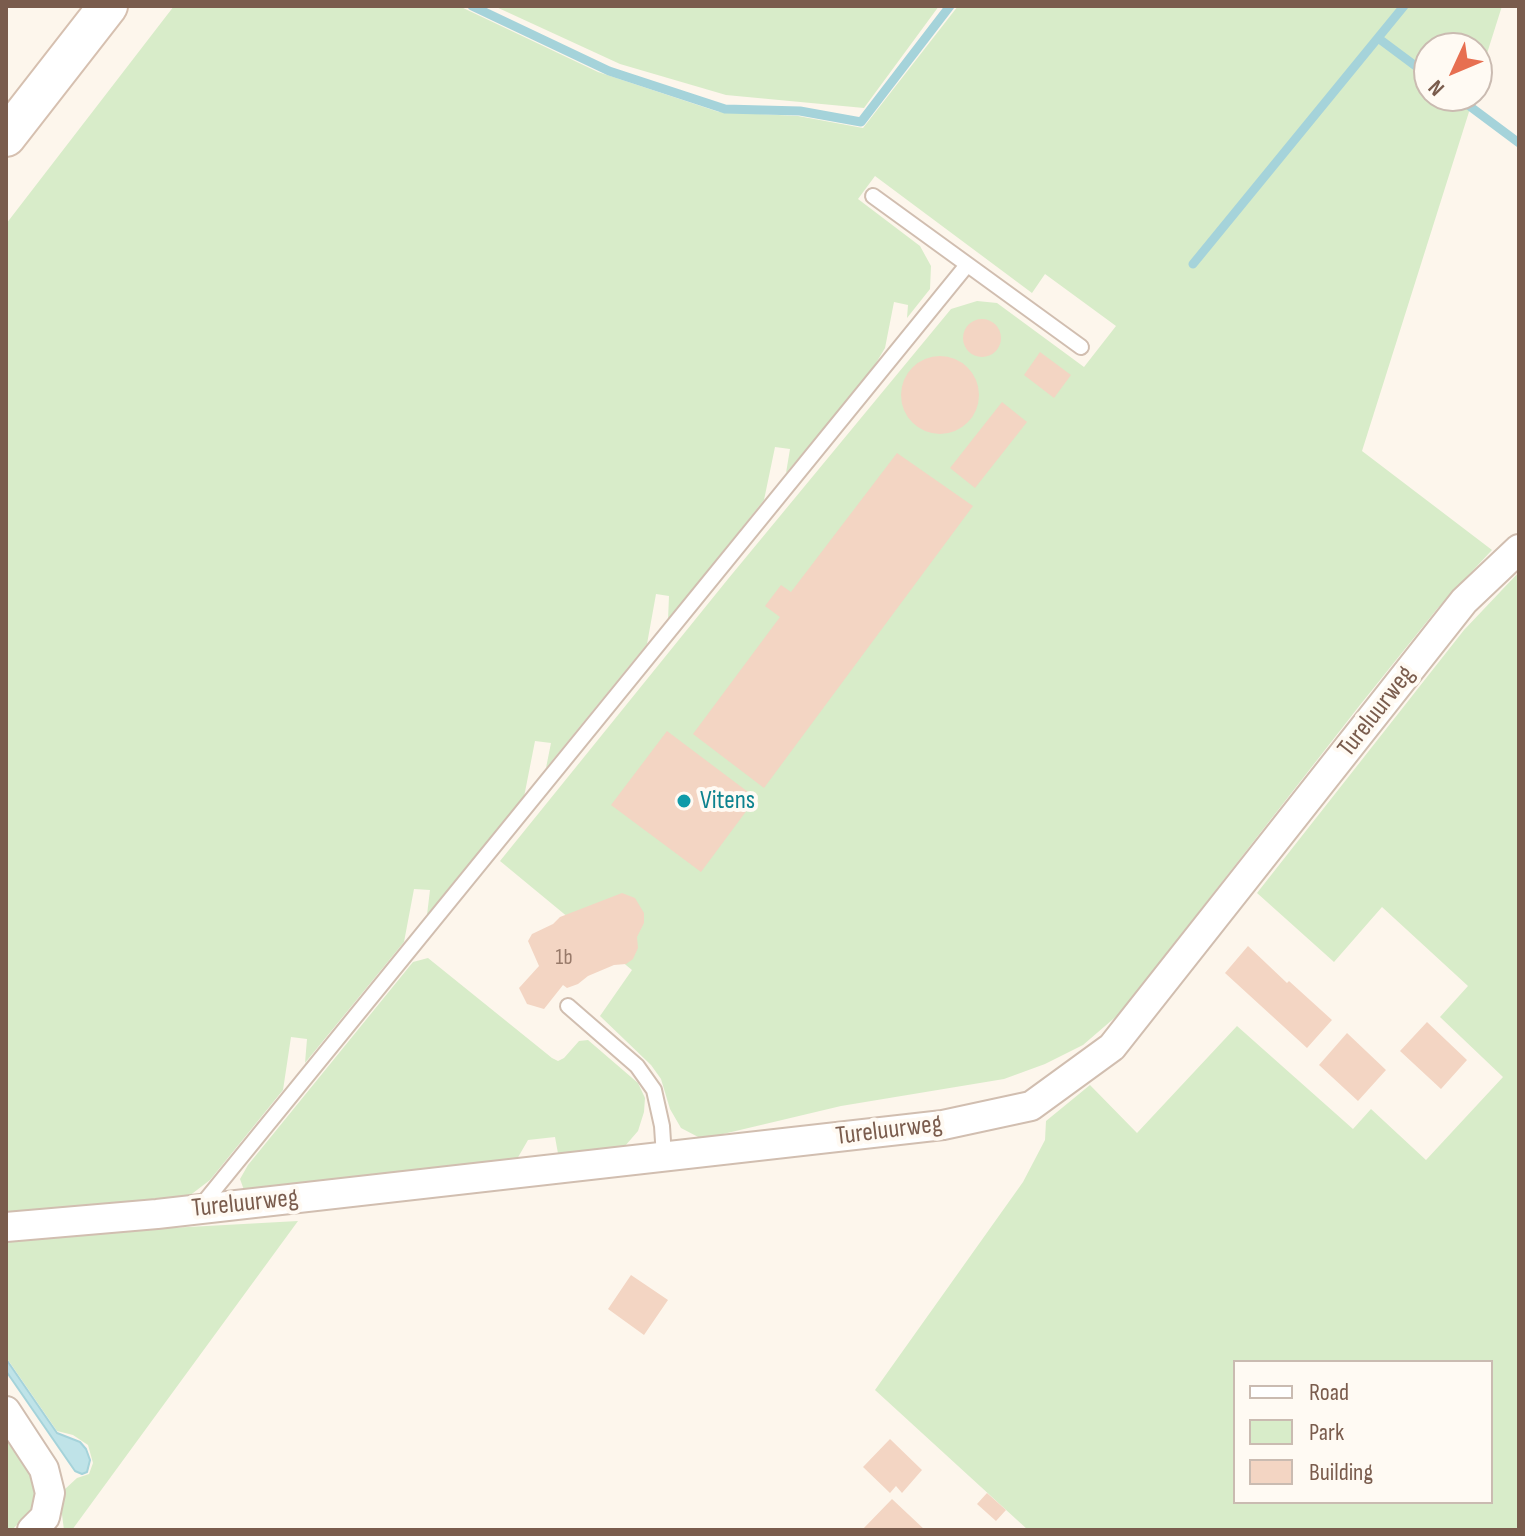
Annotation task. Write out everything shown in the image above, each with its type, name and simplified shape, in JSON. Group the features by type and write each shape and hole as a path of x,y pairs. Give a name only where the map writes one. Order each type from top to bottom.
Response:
{"main road":[{"path":"9,135 108,6"}],"street":[{"name":"Tureluurweg","path":"6,1227 198,1209 943,1125 1031,1106 1112,1047 1464,601 1519,549"},
{"path":"6,1411 44,1469 50,1493 45,1517 32,1530"}],"lane":[{"path":"873,196 1081,347"},
{"path":"198,1209 967,265"},
{"path":"568,1006 637,1066 654,1090 662,1126 664,1157"}],"green space":[{"path":"174,6 459,6 598,72 719,112 798,116 863,128 958,6 1502,6 1493,34 1493,32 1413,32 1413,112 1469,112 1362,451 1492,550 1437,609 1119,1014 1083,1045 1045,1064 1004,1079 841,1106 702,1139 681,1128 670,1109 661,1079 651,1065 600,1016 632,970 500,861 951,309 977,301 997,303 1084,367 1116,326 1045,274 1032,293 875,176 858,199 920,246 931,266 930,289 907,318 908,305 894,302 885,348 867,378 786,473 790,449 775,447 764,500 668,620 669,596 656,594 647,644 546,768 551,743 535,741 524,797 427,915 430,890 414,889 404,942 305,1063 307,1039 291,1037 283,1090 210,1180 180,1203 6,1218 6,224"},
{"path":"494,6 939,6 864,108 726,95 620,64"},
{"path":"1519,572 1519,1530 1028,1530 875,1390 1023,1182 1045,1140 1046,1121 1090,1085 1137,1133 1237,1026 1353,1129 1371,1109 1426,1160 1503,1077 1440,1017 1468,986 1382,907 1334,962 1257,893 1464,630"},
{"path":"428,958 552,1058 558,1061 564,1058 579,1041 588,1040 638,1083 645,1098 638,1131 625,1146 615,1151 559,1159 555,1137 528,1140 513,1166 244,1190 240,1179 248,1165 413,962"},
{"path":"298,1221 72,1530 64,1530 61,1507 64,1490 77,1478 89,1474 93,1463 88,1445 73,1435 57,1431 6,1357 6,1237"},
{"path":"6,1435 36,1483 38,1497 32,1509 12,1530 6,1530"}],"water":[{"path":"6,1359 57,1433 80,1442 86,1449 90,1460 87,1472 82,1474 75,1471 6,1371"}],"building":[{"path":"982,319 995,325 1001,338 995,351 982,357 969,351 963,338 969,325"},
{"path":"1040,352 1071,375 1054,398 1024,375"},
{"path":"940,356 955,359 972,373 979,395 976,410 962,427 940,434 925,431 908,417 901,395 904,380 918,363"},
{"path":"1002,402 1027,422 975,488 950,468"},
{"path":"897,453 973,506 764,788 693,734 780,617 765,606 781,585 791,592"},
{"name":"Vitens","path":"667,731 756,798 701,872 611,805"},
{"path":"622,893 635,898 644,913 633,959 588,976 578,984 567,988 563,985 544,1009 527,1004 519,988 539,966 528,941 532,934 560,917"},
{"path":"1248,946 1332,1020 1307,1048 1225,973"},
{"path":"1427,1022 1467,1060 1441,1089 1400,1051"},
{"path":"1347,1033 1386,1070 1358,1101 1319,1065"},
{"path":"631,1275 668,1300 644,1335 608,1309"},
{"path":"890,1439 922,1470 902,1493 896,1486 890,1493 863,1467"},
{"path":"987,1493 1006,1510 996,1521 977,1504"},
{"path":"892,1499 925,1530 862,1530"}],"waterway":[{"path":"472,6 609,71 725,109 800,111 861,122 950,6"},
{"path":"1193,264 1404,6"},
{"path":"1378,38 1413,64"},
{"path":"1477,112 1519,143"}],"place":[{"name":"Vitens","path":"684,801"}]}
